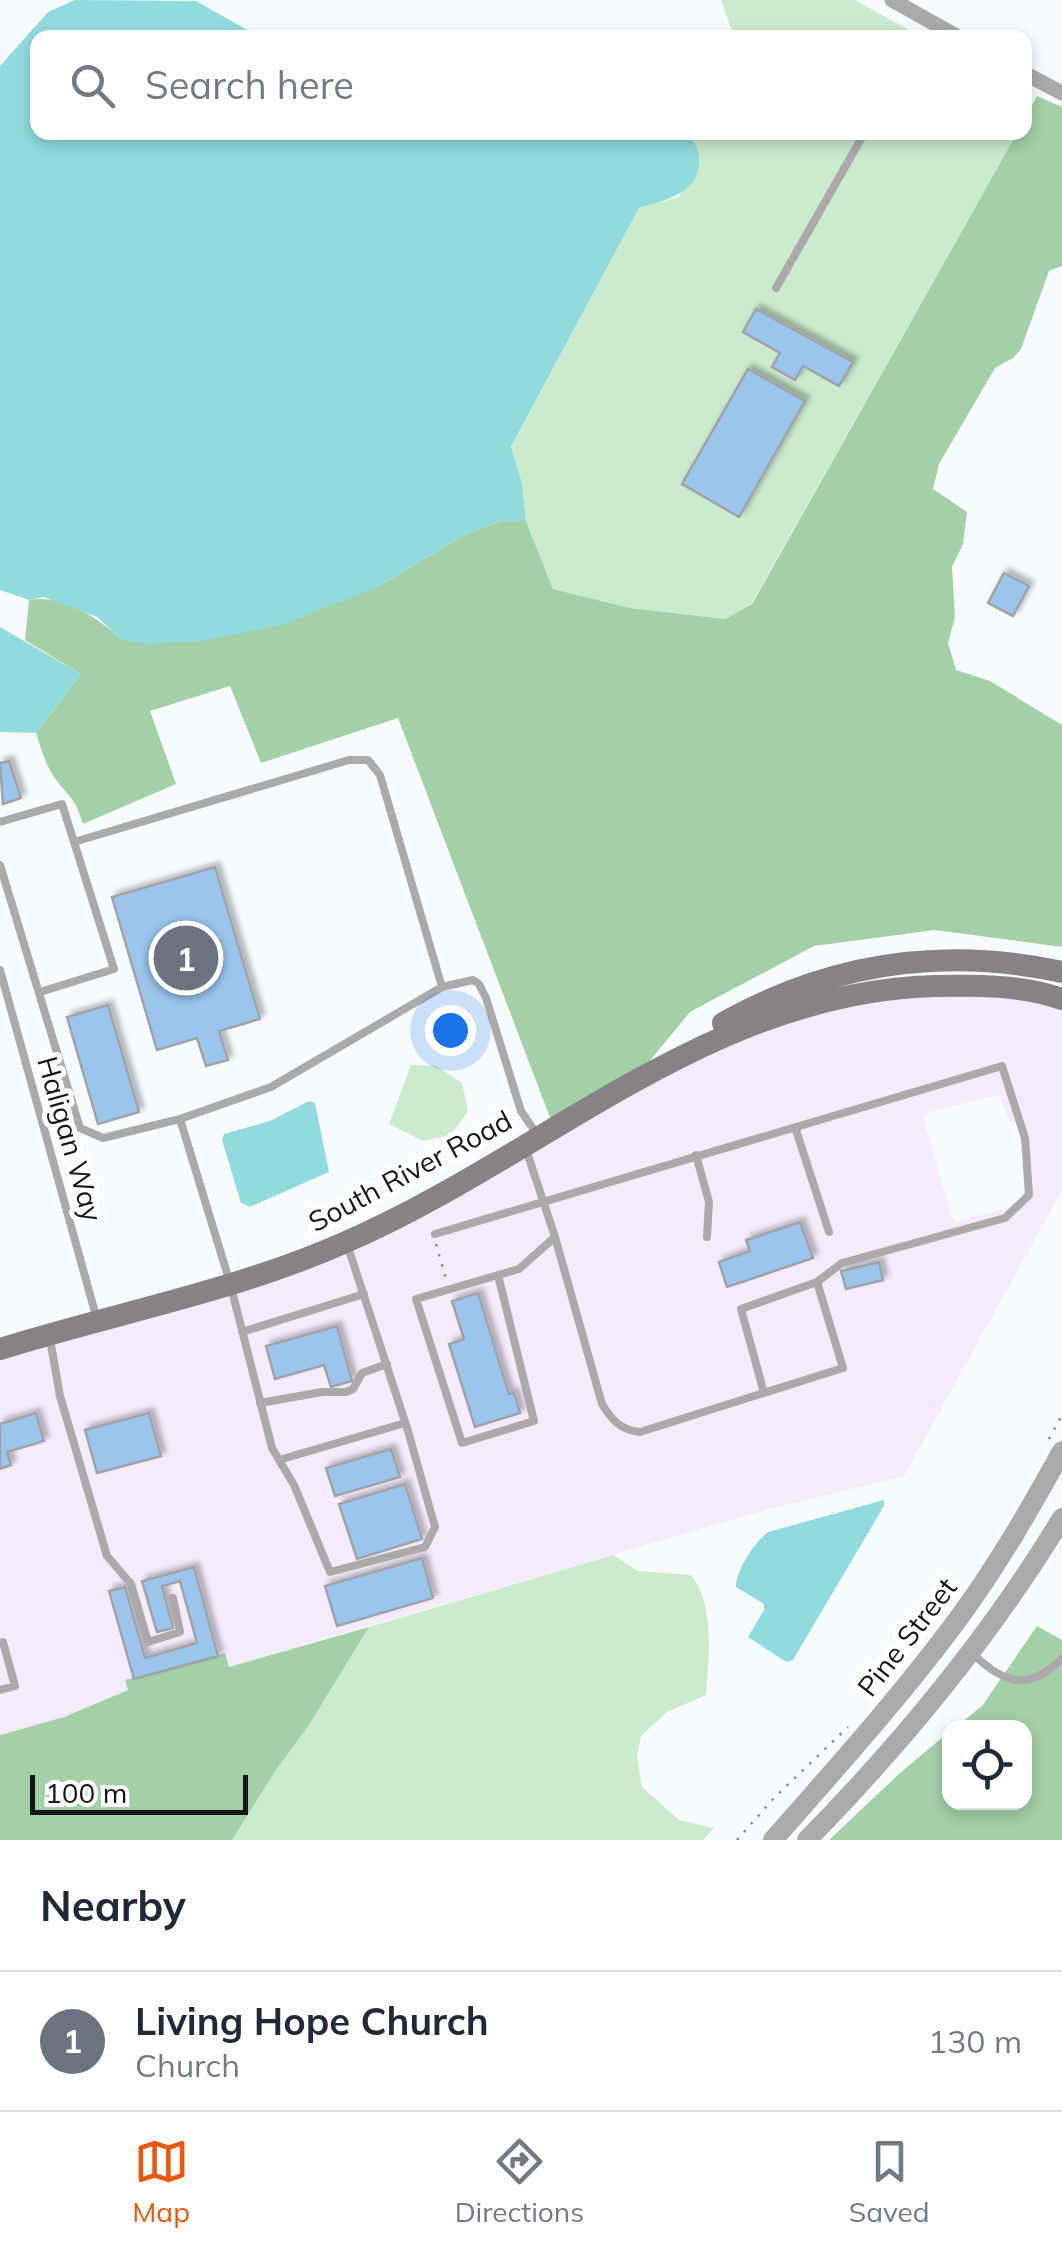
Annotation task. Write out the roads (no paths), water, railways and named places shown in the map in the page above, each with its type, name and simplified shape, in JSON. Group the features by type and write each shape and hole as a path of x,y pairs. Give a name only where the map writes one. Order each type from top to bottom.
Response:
{"main road":[{"name":"South River Road","path":"662,1064 707,1032 761,1002 827,976 914,961 957,960 1062,972"},
{"name":"South River Road","path":"0,1349 294,1264 347,1242 396,1218 662,1064 785,1012 829,999 886,990 974,985 1062,1000"}],"street":[{"path":"892,0 946,30"},
{"path":"1032,77 1062,93"},
{"name":"Pine Street","path":"772,1840 874,1724 945,1635 1013,1536 1053,1449"},
{"path":"807,1840 918,1720 972,1653 1062,1518"},
{"path":"945,1635 972,1653"}],"lane":[{"path":"776,288 860,140"},
{"path":"74,842 354,759 368,760 380,775 442,988"},
{"path":"0,822 62,804 114,969 40,992"},
{"path":"0,865 80,1128 104,1138 180,1119 271,1087 442,988 463,980 479,984 532,1141 543,1201 602,1404 612,1420 628,1431 640,1432 843,1368 817,1282"},
{"name":"Haligan Way","path":"0,970 97,1321"},
{"path":"435,1238 543,1201 1002,1066 1025,1138 1028,1195 1005,1218 842,1263 817,1282 741,1308 764,1392"},
{"path":"180,1119 230,1283 272,1448 294,1485 330,1572 425,1547 435,1527 347,1242"},
{"path":"794,1127 830,1232"},
{"path":"696,1155 708,1202 707,1237"},
{"path":"498,1275 534,1421 462,1442 416,1299 449,1289 498,1275 519,1269 555,1237"},
{"path":"242,1332 364,1294"},
{"path":"49,1334 60,1396 107,1556 131,1584 148,1642 180,1632 173,1598"},
{"path":"260,1404 322,1392 346,1392 353,1389 362,1373 387,1364"},
{"path":"280,1460 405,1423"},
{"path":"0,1643 3,1642 15,1686 0,1690"},
{"path":"972,1653 998,1676 1015,1682 1038,1677 1062,1658"}],"water":[{"path":"75,0 196,1 248,30 32,30 48,12"},
{"path":"30,32 30,140 694,140 699,168 681,193 639,208 511,447 522,483 526,521 502,521 468,533 377,587 282,625 200,641 147,644 122,640 97,617 44,597 29,600 0,590 0,66"},
{"path":"0,627 81,674 36,733 0,732"},
{"path":"309,1101 315,1103 329,1172 250,1207 241,1203 222,1140 224,1134 270,1121"},
{"path":"884,1500 793,1660 786,1662 748,1637 764,1604 736,1587 737,1580 747,1557 763,1537 768,1532"}],"place":[{"name":"Living Hope Church","path":"186,958"}]}
